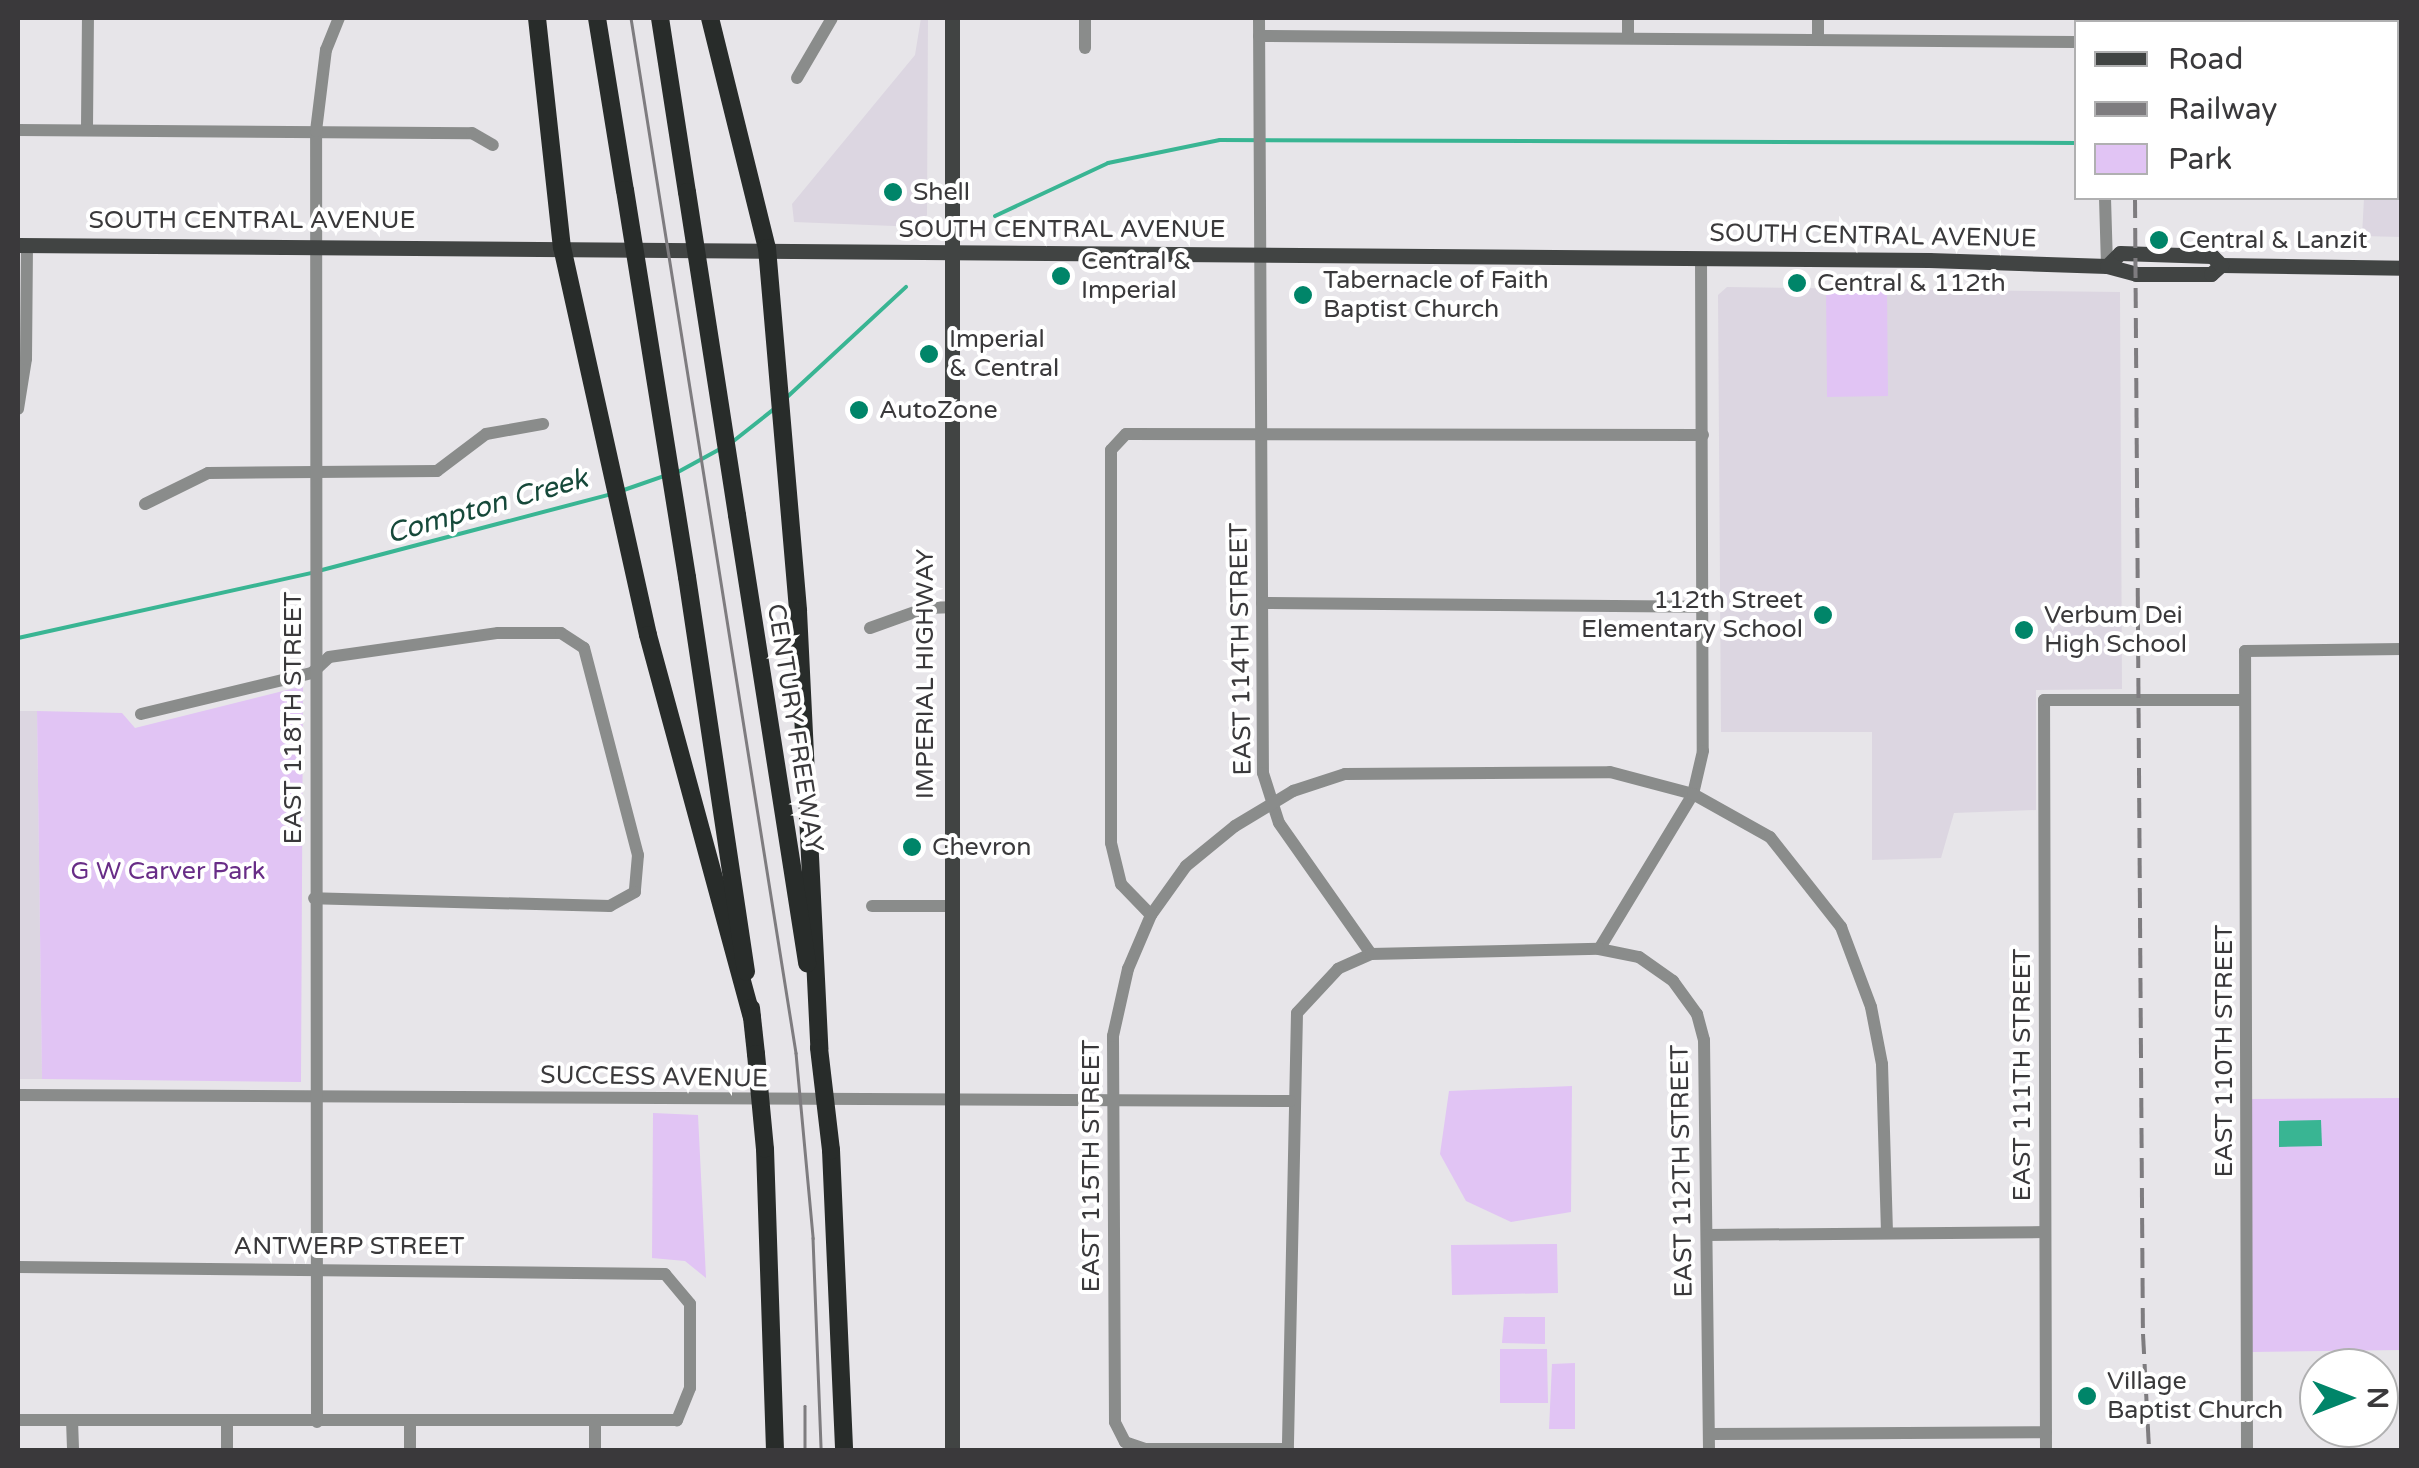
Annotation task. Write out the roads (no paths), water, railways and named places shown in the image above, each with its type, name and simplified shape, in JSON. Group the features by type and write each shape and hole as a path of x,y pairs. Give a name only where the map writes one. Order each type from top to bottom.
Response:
{"highway":[{"path":"537,18 562,247 628,545 726,936 752,1017"},
{"path":"596,18 687,577 752,1017 766,1148 775,1450"},
{"name":"CENTURY FREEWAY","path":"660,18 819,1048 830,1150 844,1450"},
{"path":"710,18 768,248 786,475 819,1048"}],"main road":[{"name":"IMPERIAL HIGHWAY","path":"952,18 952,1450"},
{"name":"SOUTH CENTRAL AVENUE","path":"22,245 1701,258 2107,266 2120,274 2211,274 2221,265 2402,268"}],"street":[{"path":"88,18 88,128"},
{"name":"EAST 118TH STREET","path":"318,1422 312,674 316,585 316,131 326,50 339,18"},
{"path":"798,78 832,18"},
{"path":"1085,48 1086,18"},
{"name":"EAST 114TH STREET","path":"1259,18 1264,773 1270,803 1371,954"},
{"path":"1447,36 1448,18"},
{"path":"1628,18 1628,36"},
{"path":"1818,18 1818,39"},
{"path":"1260,36 2074,42"},
{"path":"18,130 472,132 493,146"},
{"path":"2105,200 2107,266"},
{"path":"18,409 26,359 22,245"},
{"path":"1599,949 1694,794 1704,751 1701,258"},
{"path":"146,504 208,473 436,471 486,434 543,424"},
{"path":"1152,915 1121,884 1110,843 1108,464 1126,434 1703,435"},
{"path":"1262,604 1704,607"},
{"path":"870,628 926,608 950,607"},
{"path":"140,714 312,674 330,656 498,633 572,637 591,661 638,855 635,892 610,906 314,898"},
{"name":"EAST 110TH STREET","path":"2248,1450 2245,651 2402,649"},
{"name":"EAST 111TH STREET","path":"2046,1450 2044,700 2245,700"},
{"name":"EAST 115TH STREET","path":"1288,1450 1145,1449 1125,1442 1113,1404 1113,1103 1119,1002 1152,915 1186,866 1270,803 1318,781 1392,770 1610,772 1694,794 1770,837 1841,927 1870,1007 1882,1064 1887,1234"},
{"path":"872,906 951,906"},
{"name":"EAST 112TH STREET","path":"1371,954 1599,949 1655,966 1697,1014 1705,1065 1708,1450"},
{"path":"1288,1450 1290,1101 1297,1013 1338,969 1371,954"},
{"name":"SUCCESS AVENUE","path":"18,1095 952,1103 1290,1101"},
{"path":"1706,1235 2045,1232"},
{"name":"ANTWERP STREET","path":"18,1268 642,1271 677,1281 690,1304 690,1388 677,1420 595,1422"},
{"path":"18,1420 595,1422 595,1450"},
{"path":"72,1420 73,1450"},
{"path":"227,1422 227,1450"},
{"path":"410,1424 410,1450"},
{"path":"1708,1434 2046,1432"}],"waterway":[{"path":"995,216 1108,163 1220,140 2074,143"},
{"name":"Compton Creek","path":"785,399 906,287"},
{"name":"Compton Creek","path":"731,443 774,409"},
{"name":"Compton Creek","path":"678,472 722,448"},
{"name":"Compton Creek","path":"621,491 664,476"},
{"name":"Compton Creek","path":"322,570 612,494"},
{"name":"Compton Creek","path":"18,638 312,573"}],"tram line":[{"path":"631,18 796,1053 813,1238 821,1450"},
{"path":"805,1406 805,1450"}],"railway":[{"path":"2135,200 2143,1334 2149,1450"}],"place":[{"name":"Shell","path":"893,192"},
{"name":"Central & Lanzit","path":"2159,240"},
{"name":"Central & Imperial","path":"1061,276"},
{"name":"Central & 112th","path":"1797,283"},
{"name":"Tabernacle of Faith Baptist Church","path":"1303,295"},
{"name":"Imperial & Central","path":"929,354"},
{"name":"AutoZone","path":"859,410"},
{"name":"112th Street Elementary School","path":"1823,615"},
{"name":"Verbum Dei High School","path":"2024,630"},
{"name":"Chevron","path":"912,847"},
{"name":"Village Baptist Church","path":"2087,1396"}],"park label":[{"name":"G W Carver Park","path":"168,871"}]}
